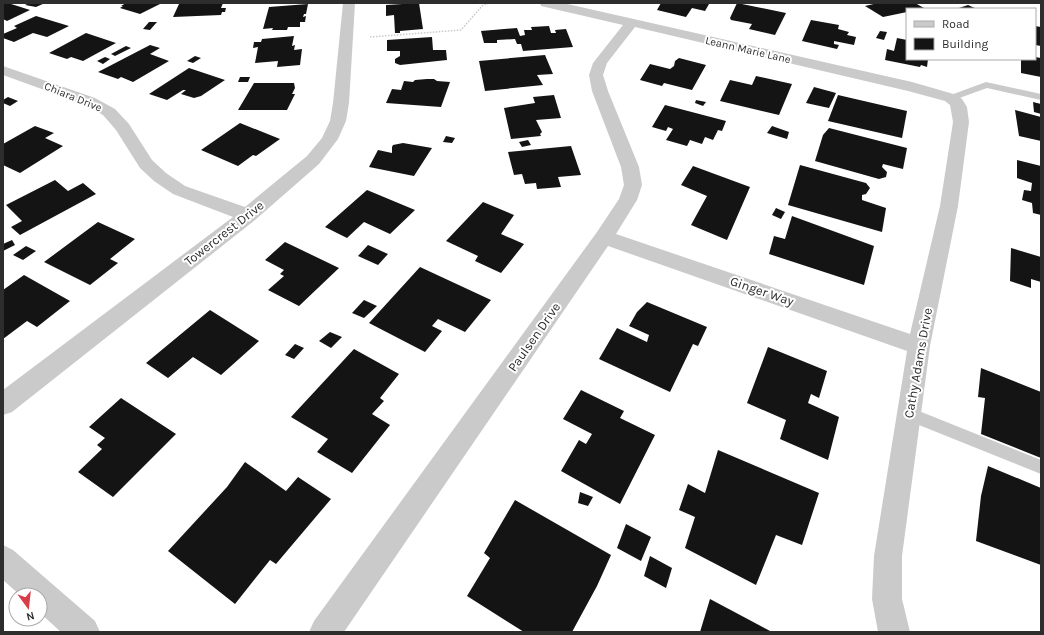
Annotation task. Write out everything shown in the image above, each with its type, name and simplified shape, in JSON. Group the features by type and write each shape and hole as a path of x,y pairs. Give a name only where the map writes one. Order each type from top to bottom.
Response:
{"street":[{"name":"Towercrest Drive","path":"3,404 248,215 314,160 330,139 338,121 341,103 349,3"},
{"name":"Leann Marie Lane","path":"546,3 912,87 951,98"},
{"name":"Paulsen Drive","path":"325,632 604,237 628,200 633,185 630,167 600,91 596,75 600,63 631,23"},
{"name":"Chiara Drive","path":"3,70 89,101 109,112 123,127 146,164 160,176 179,190 248,215"},
{"name":"Cathy Adams Drive","path":"894,632 887,599 888,556 919,346 949,206 961,122 959,107 951,98"},
{"name":"Ginger Way","path":"604,237 919,346"},
{"path":"3,560 84,632"}],"lane":[{"path":"951,98 986,85 1041,97"},
{"path":"908,414 1041,468"}],"path":[{"path":"346,39 461,30 483,4 490,3"}],"building":[{"path":"3,3 8,3 30,10 7,21 3,19"},
{"path":"29,3 45,3 36,7 25,5"},
{"path":"126,3 162,3 140,14 120,8"},
{"path":"223,3 221,8 226,8 225,12 222,12 221,15 173,17 179,4"},
{"path":"419,3 423,29 400,31 400,33 395,33 394,15 386,16 386,5"},
{"path":"661,3 709,4 705,11 692,8 686,17 657,10"},
{"path":"737,3 786,13 775,35 749,29 752,24 731,20 730,18"},
{"path":"878,3 915,3 924,8 906,8 906,12 883,17 865,6"},
{"path":"308,4 306,14 304,14 303,17 306,16 305,22 300,22 300,27 288,27 287,30 272,30 273,28 263,29 269,7"},
{"path":"968,5 975,8 959,8"},
{"path":"36,16 69,26 47,37 33,33 14,42 3,38 3,34 17,28 14,26"},
{"path":"811,20 839,25 838,29 849,32 847,35 856,37 854,45 834,41 834,44 839,45 837,49 802,41"},
{"path":"149,22 157,22 150,30 143,29"},
{"path":"549,26 551,33 556,33 555,30 566,29 573,47 523,51 521,44 517,44 515,39 497,40 497,43 484,43 481,31 517,28 520,36 525,35 524,30 532,30 531,27"},
{"path":"1036,26 1041,27 1041,46 1036,45"},
{"path":"880,31 887,32 884,40 876,38"},
{"path":"86,33 116,43 83,61 71,57 67,59 49,53"},
{"path":"294,36 292,46 295,45 294,50 302,49 300,65 277,67 278,61 255,63 258,47 253,48 254,42 261,42 262,39"},
{"path":"432,37 433,50 446,50 447,60 400,65 395,63 395,59 400,56 400,51 387,51 387,40"},
{"path":"897,38 906,40 906,60 928,60 927,67 885,60 887,49 894,51"},
{"path":"150,45 160,48 150,54 169,61 133,82 121,77 118,79 98,72"},
{"path":"126,46 131,48 115,56 111,54"},
{"path":"545,55 553,74 537,75 543,85 485,91 479,61"},
{"path":"195,56 201,58 193,63 187,61"},
{"path":"105,57 110,59 103,64 97,61"},
{"path":"1036,57 1041,58 1041,77 1021,73 1021,60 1036,60"},
{"path":"679,58 706,65 692,90 664,83 662,86 640,80 650,64 670,69"},
{"path":"189,68 225,80 201,96 194,98 181,94 186,90 183,90 167,100 149,94"},
{"path":"756,76 792,84 779,115 720,101 730,80 752,85"},
{"path":"240,77 250,77 248,82 238,82"},
{"path":"427,79 450,82 441,107 386,103 392,89 401,90 404,81 413,82 415,80"},
{"path":"254,83 294,83 295,88 292,94 295,94 287,110 238,110"},
{"path":"814,87 836,93 829,108 806,103"},
{"path":"554,95 561,118 536,120 542,132 540,134 541,136 511,139 504,108 535,103 533,97"},
{"path":"838,95 907,111 902,138 828,121"},
{"path":"8,97 18,101 10,106 3,103 3,100"},
{"path":"696,100 706,102 703,106 695,103"},
{"path":"1033,102 1041,104 1041,114 1034,112"},
{"path":"665,105 726,121 722,131 718,130 713,140 705,137 702,144 690,140 687,146 666,140 673,129 668,127 666,131 652,127"},
{"path":"1015,110 1041,117 1041,141 1019,136"},
{"path":"240,123 280,139 256,156 253,155 238,166 201,150"},
{"path":"35,126 54,133 45,138 63,146 20,173 3,165 3,144"},
{"path":"772,126 789,132 787,139 767,133"},
{"path":"829,128 907,148 903,169 883,164 882,167 887,172 886,177 879,179 815,161 823,135"},
{"path":"446,136 455,138 452,143 443,142"},
{"path":"528,140 531,145 522,147 519,142"},
{"path":"403,143 432,148 414,176 369,167 378,150 392,153 393,145"},
{"path":"571,146 581,175 558,177 561,187 537,189 536,183 525,184 522,174 514,175 508,152"},
{"path":"1017,160 1041,166 1041,215 1033,213 1032,203 1022,200 1024,190 1031,191 1032,183 1017,178"},
{"path":"800,165 866,183 870,188 866,194 862,195 862,200 886,208 882,232 788,205"},
{"path":"693,166 750,187 727,240 691,225 707,196 681,185"},
{"path":"55,180 68,191 83,183 96,194 20,235 11,227 22,221 6,205"},
{"path":"367,190 415,210 390,234 364,222 347,238 325,227"},
{"path":"483,202 514,215 501,234 524,244 501,273 475,261 478,256 446,241"},
{"path":"776,208 785,212 781,219 772,215"},
{"path":"792,216 874,246 864,285 769,254 774,236 785,239"},
{"path":"98,222 135,239 110,259 118,263 90,285 44,262"},
{"path":"12,240 15,245 3,251 3,244"},
{"path":"285,242 339,268 299,306 268,290 284,276 280,274 284,270 265,260"},
{"path":"368,245 388,254 378,265 358,256"},
{"path":"26,246 36,251 23,260 13,255"},
{"path":"1011,248 1041,257 1041,282 1031,279 1031,288 1010,281"},
{"path":"420,267 491,300 465,332 438,319 432,326 442,331 425,352 369,323"},
{"path":"24,275 70,301 37,327 27,321 3,339 3,290"},
{"path":"364,300 377,306 364,318 352,313"},
{"path":"647,302 707,327 698,346 693,344 670,392 599,359 617,328 647,342 649,335 629,326 637,312"},
{"path":"210,310 259,341 221,375 193,357 168,378 146,363"},
{"path":"330,332 342,337 331,348 319,341"},
{"path":"295,344 304,348 294,359 285,355"},
{"path":"768,347 827,371 819,398 811,394 808,403 839,417 828,460 780,439 786,420 747,403"},
{"path":"354,349 399,374 380,398 384,401 372,414 390,425 352,473 317,452 328,439 291,417"},
{"path":"981,368 1041,392 1041,458 981,434 985,398 978,397"},
{"path":"581,390 624,411 620,418 655,435 620,504 561,471 579,440 586,444 592,434 563,419"},
{"path":"121,398 176,434 113,497 78,472 102,449 97,445 105,438 89,427"},
{"path":"718,450 819,493 802,545 776,535 756,585 685,548 695,517 679,510 688,484 705,493"},
{"path":"245,462 286,491 298,477 331,499 276,564 270,560 235,604 168,551 227,487"},
{"path":"988,466 1041,488 1041,565 976,541 981,496"},
{"path":"580,492 593,497 588,506 578,503"},
{"path":"515,500 611,555 597,586 572,632 524,632 467,596 490,558 484,553"},
{"path":"626,524 651,537 641,561 617,548"},
{"path":"650,556 672,568 666,588 644,576"},
{"path":"710,599 772,632 700,632"}]}
